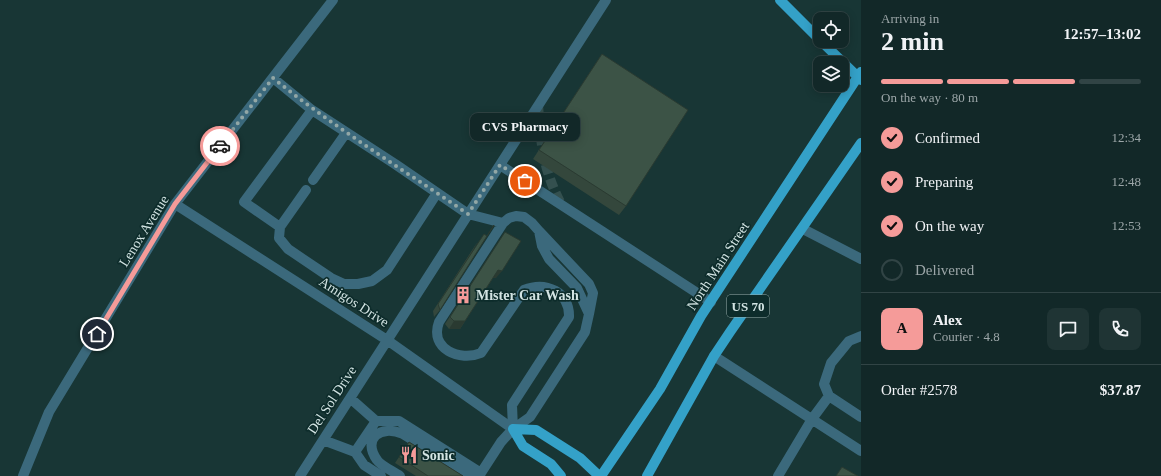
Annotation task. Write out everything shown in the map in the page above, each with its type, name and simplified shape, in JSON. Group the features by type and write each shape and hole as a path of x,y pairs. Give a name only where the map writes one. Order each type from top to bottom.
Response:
{"main road":[{"path":"781,1 813,34"},
{"path":"828,48 860,77"},
{"name":"North Main Street","path":"600,476 660,389 701,316 860,77"},
{"name":"US 70","path":"647,476 714,356 861,143"},
{"path":"513,429 523,446 551,464 561,476"},
{"path":"513,429 536,430 580,458 600,476"}],"street":[{"name":"Lenox Avenue","path":"23,476 49,412 175,204 333,0"},
{"name":"Del Sol Drive","path":"300,476 606,0"},
{"path":"273,78 312,110 468,214 503,223"},
{"path":"280,227 244,202 312,110"},
{"path":"313,180 346,133"},
{"path":"500,165 711,302"},
{"path":"306,190 280,227 280,238 288,249 331,278 344,284 358,284 372,281 387,270 437,193"},
{"name":"Amigos Drive","path":"175,204 387,340 513,429"},
{"path":"350,398 376,421 399,421 480,474 501,442 513,429 530,417 585,332 590,314 578,288 549,259 542,246 539,231 524,217 516,216 509,218 503,223 439,322 437,330 437,339 441,346 460,356 472,357 481,353 524,290 535,285 547,286 565,299 570,308 569,317 512,405 513,429"},
{"path":"803,229 861,259"},
{"path":"861,336 849,341 831,363 824,384 829,396 861,417"},
{"path":"714,356 861,451"},
{"path":"778,476 812,419 829,396"},
{"path":"355,452 376,421"},
{"path":"400,476 378,461 373,453 372,443 376,435 383,430 394,430 403,434 471,476"},
{"path":"323,440 355,452 364,465 381,476"}],"building":[{"path":"602,54 688,110 626,206 539,150"},
{"path":"494,225 440,310 438,304 484,234 487,236"},
{"path":"505,232 521,241 502,271 498,270 465,321 454,321 450,317"},
{"path":"409,442 463,476 428,476 399,457"},
{"path":"842,467 858,476 836,476"}],"tunnel":[{"path":"538,105 544,156 550,179 561,204"}],"way so far":[{"path":"220,146 273,78 312,110 468,214 500,165 525,181"}],"place":[{"name":"CVS Pharmacy","path":"525,181"},
{"name":"Mister Car Wash","path":"463,295"},
{"name":"Sonic","path":"409,455"}],"route":[{"path":"97,334 175,204 220,146"}]}
